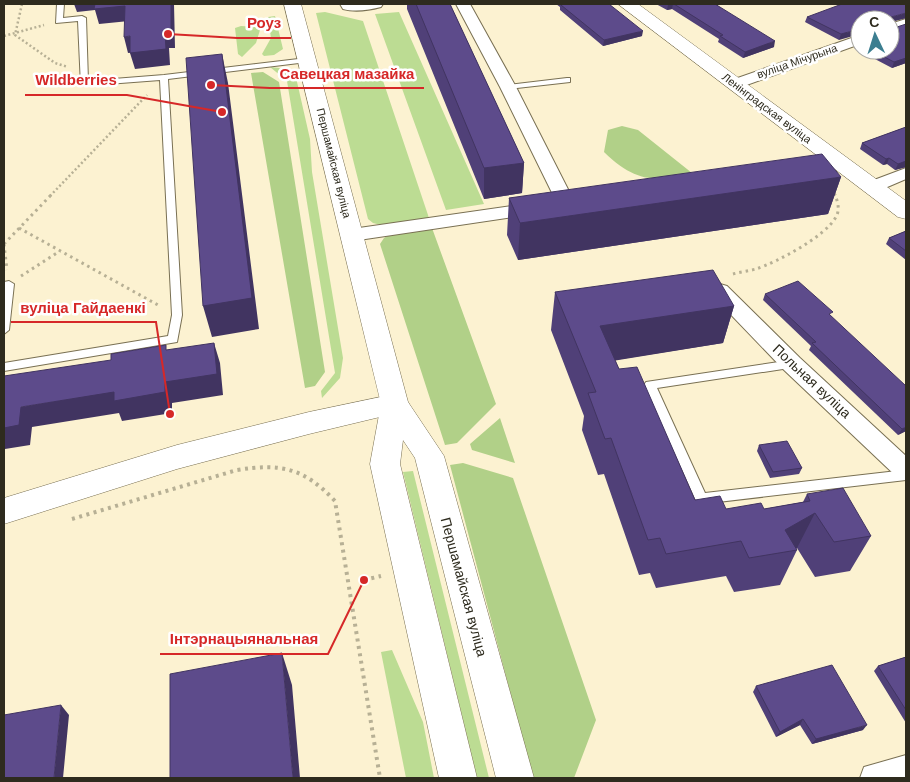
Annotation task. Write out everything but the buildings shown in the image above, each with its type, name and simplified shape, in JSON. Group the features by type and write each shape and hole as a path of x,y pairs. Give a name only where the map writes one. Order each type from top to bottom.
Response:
{"main road":[{"name":"Першамайская вуліца","path":"292,4 395,404 429,456 515,778"},
{"name":"Ленінградская вуліца","path":"627,4 906,212"},
{"name":"Першамайская вуліца","path":"395,404 385,464 458,778"},
{"path":"4,511 177,457 309,423 395,404"}],"street":[{"path":"347,4 348,6 376,4"},
{"path":"463,4 508,87 567,204"},
{"name":"вуліца Мічурына","path":"735,84 850,43"},
{"path":"872,187 906,173"},
{"name":"Першамайская вуліца","path":"352,235 586,202"},
{"name":"Польная вуліца","path":"723,283 792,364 906,470"},
{"path":"876,778 906,770"}],"lane":[{"path":"60,4 59,21 82,18 84,84 164,77 307,60"},
{"path":"4,367 173,339 177,315 164,77"},
{"path":"508,87 567,80"},
{"path":"4,330 6,285"},
{"path":"792,364 650,385 701,499 906,475"}],"path":[{"path":"15,35 22,4"},
{"path":"4,36 15,35 59,21"},
{"path":"15,35 55,63 83,71"},
{"path":"60,251 6,285 4,244 164,77"},
{"path":"723,283 779,258 825,229 836,217 839,205 836,194 830,188"},
{"path":"19,228 177,315"},
{"path":"69,519 237,470 258,466 280,466 312,478 335,501 380,778"}],"green space":[{"path":"325,12 363,21 429,218 381,225 373,223 368,219 316,13"},
{"path":"399,12 484,204 446,210 375,14"},
{"path":"275,16 283,49 274,55 264,56 262,54 271,38 268,17"},
{"path":"241,26 256,27 260,30 256,43 242,57 238,54 235,28"},
{"path":"270,67 289,69 295,73 310,139 312,172 343,358 340,378 322,398 321,391 335,373 287,81"},
{"path":"263,72 279,82 325,372 315,386 305,388 251,73"},
{"path":"622,126 638,130 697,177 657,179 647,178 626,170 604,152 608,130"},
{"path":"432,228 496,404 457,443 445,445 380,244 389,235"},
{"path":"500,418 515,463 472,450 470,444"},
{"path":"463,463 513,478 596,720 574,778 533,778 450,465"},
{"path":"413,471 489,778 477,778 403,472"},
{"path":"392,650 423,722 434,778 406,778 381,652"}],"place":[{"name":"Роуз","path":"168,34"},
{"name":"Савецкая мазайка","path":"211,85"},
{"name":"Wildberries","path":"222,112"},
{"name":"вуліца Гайдаенкі","path":"170,414"},
{"name":"Інтэрнацыянальная","path":"364,580"}]}
